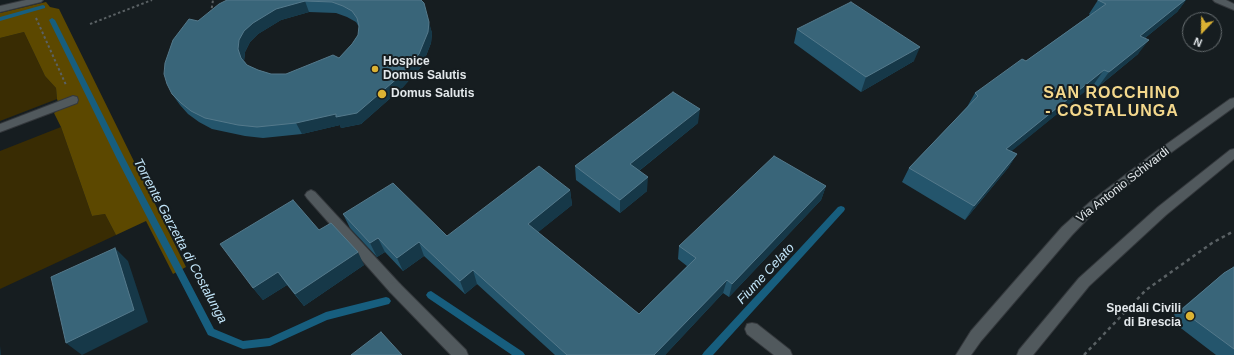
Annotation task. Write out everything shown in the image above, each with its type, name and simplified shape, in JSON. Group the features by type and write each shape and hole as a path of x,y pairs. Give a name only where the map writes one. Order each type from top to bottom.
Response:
{"street":[{"path":"0,9 38,0"},
{"path":"1218,0 1234,7"},
{"path":"0,128 72,100"},
{"name":"Via Antonio Schivardi","path":"962,355 976,336 1067,230 1094,205 1154,159 1234,102"},
{"path":"1024,355 1084,282 1162,210 1234,153"},
{"path":"311,195 395,288 461,355"},
{"path":"752,330 786,355"}],"path":[{"path":"90,24 152,0"},
{"path":"211,16 210,9 213,0"},
{"path":"34,13 72,100"},
{"path":"1084,355 1146,290 1212,243 1234,231"}],"shaded area":[{"path":"46,2 50,7 59,9 186,267 173,274 146,221 116,235 105,214 92,216 61,127 54,113 60,108 56,88 45,76 24,32 0,38 0,13"},
{"path":"24,32 45,76 56,88 57,99 0,121 0,38"},
{"path":"61,127 92,216 105,214 116,235 0,289 0,151"}],"building":[{"name":"Hospice Domus Salutis","path":"227,0 421,0 424,3 429,22 428,32 419,54 400,76 357,113 336,117 336,114 296,123 257,127 238,125 205,118 191,111 172,94 164,74 165,63 173,40 189,19 198,21 219,4","holes":["305,1 332,2 352,11 357,18 359,26 358,35 339,58 333,55 286,74 271,74 258,70 247,65 241,58 238,49 239,40 244,31 253,23 276,9"]},
{"path":"1098,0 1185,0 1140,36 1149,40 1109,72 1104,70 1006,149 1017,154 974,206 909,168 978,96 975,93 1022,59 1026,61 1106,4"},
{"path":"851,2 920,47 866,77 797,29"},
{"path":"673,92 700,109 630,164 648,177 620,200 575,166"},
{"path":"774,156 826,186 732,284 727,280 654,355 567,355 473,270 460,281 419,242 397,258 378,238 370,243 343,214 393,183 447,236 539,166 570,190 528,224 639,314 696,258 679,246"},
{"path":"293,200 319,230 331,223 358,252 295,294 278,272 253,288 220,244"},
{"path":"115,248 134,310 66,343 51,277"},
{"path":"1234,267 1234,349 1181,310 1224,273"},
{"path":"381,332 402,355 351,355"}],"waterway":[{"name":"Torrente Garzetta di Costalunga","path":"0,19 43,7"},
{"name":"Torrente Garzetta di Costalunga","path":"52,20 121,159 211,332 243,345 270,342 326,316 386,301"},
{"name":"Fiume Celato","path":"707,355 841,209"},
{"name":"Torrente Garzetta di Costalunga","path":"431,295 520,355"}],"place":[{"name":"Hospice Domus Salutis","path":"375,69"},
{"name":"Domus Salutis","path":"382,94"},
{"name":"Spedali Civili di Brescia","path":"1190,316"}],"district":[{"name":"SAN ROCCHINO - COSTALUNGA","path":"1112,103"}]}
